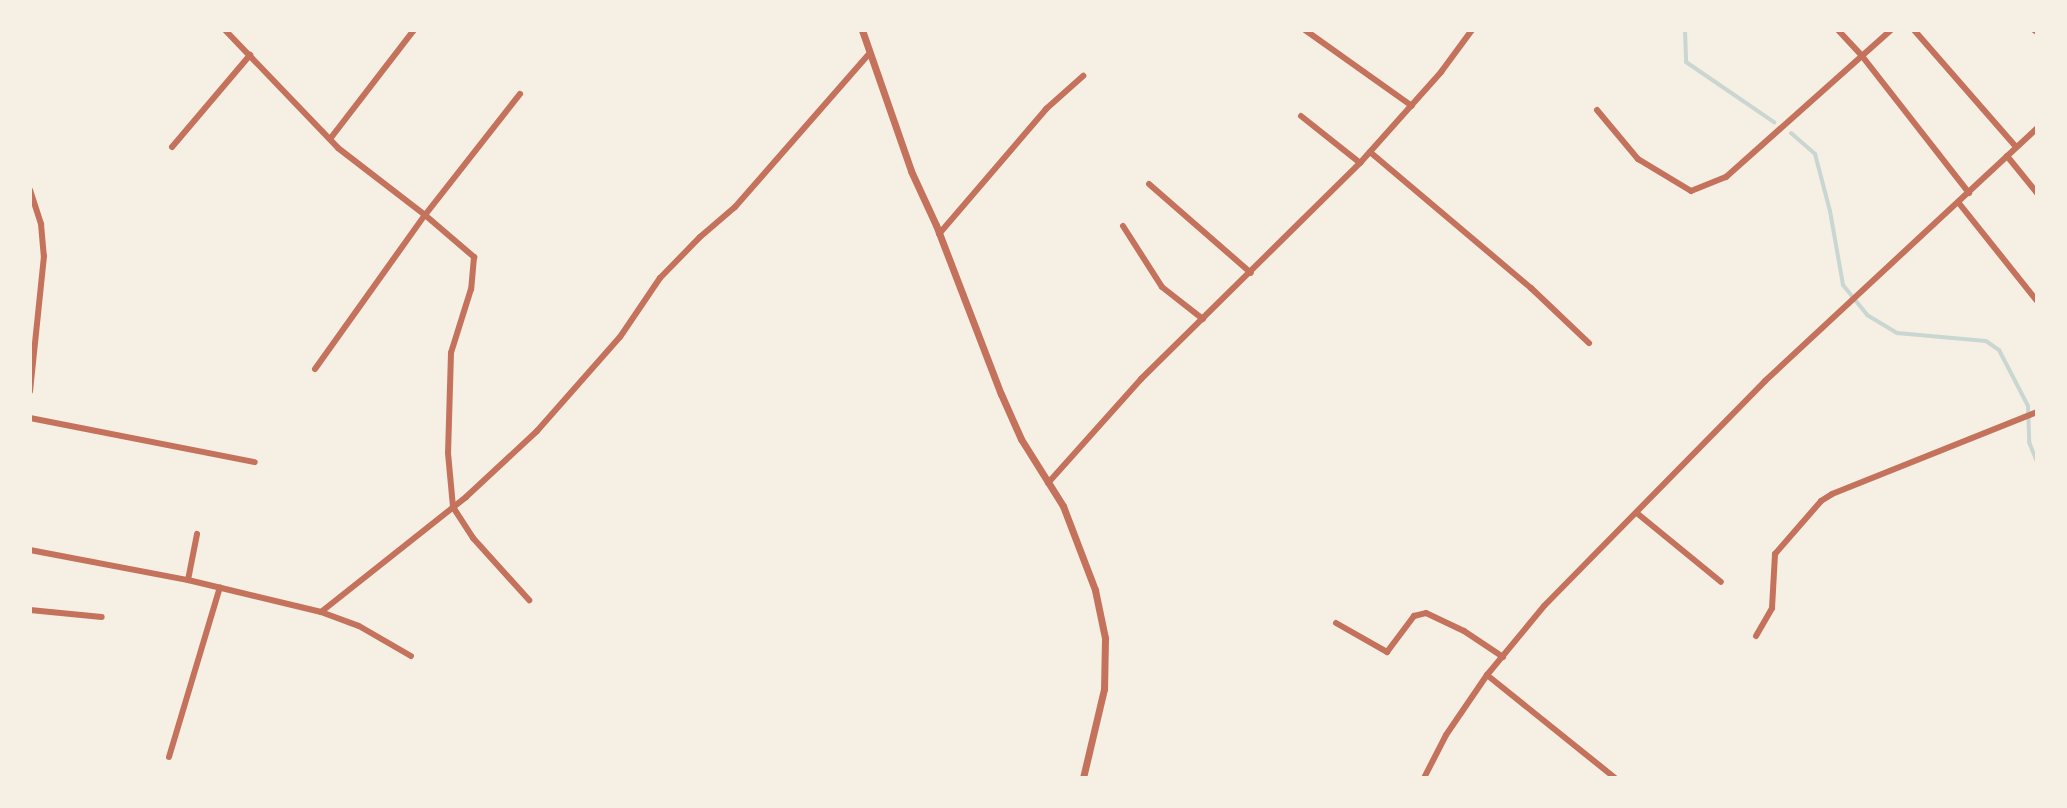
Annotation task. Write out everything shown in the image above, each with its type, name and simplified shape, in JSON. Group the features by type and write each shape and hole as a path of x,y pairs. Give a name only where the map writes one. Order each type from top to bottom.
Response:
{"street":[{"path":"225,30 330,139 474,257 471,289 451,353 448,453 453,507 473,538 529,600"},
{"path":"330,139 414,30"},
{"path":"862,30 911,171 1001,394 1063,506 1095,590 1105,638 1104,689 1083,778"},
{"path":"1305,30 1412,106"},
{"path":"1048,483 1141,379 1360,163 1412,106 1472,30"},
{"path":"1838,30 1862,56 1969,193"},
{"path":"1597,110 1638,159 1691,191 1726,177 1891,30"},
{"path":"1914,30 2016,147"},
{"path":"321,612 490,477 587,378 620,337 660,278 735,207 869,54"},
{"path":"172,147 250,55"},
{"path":"939,234 1046,109 1083,76"},
{"path":"315,369 425,215 520,94"},
{"path":"1301,116 1360,163"},
{"path":"1424,778 1446,735 1487,675 1553,597 1638,514 1735,410 2037,128"},
{"path":"1370,152 1531,288 1589,343"},
{"path":"2007,156 2037,193"},
{"path":"1149,184 1251,273"},
{"path":"30,190 41,224 43,285 30,391"},
{"path":"1958,202 2037,301"},
{"path":"30,231 41,224"},
{"path":"1123,226 1162,287 1203,319"},
{"path":"1756,636 1772,608 1775,554 1821,501 2037,412"},
{"path":"30,418 255,462"},
{"path":"1638,514 1721,582"},
{"path":"188,580 197,534"},
{"path":"30,550 188,580 321,612 359,626 411,656"},
{"path":"169,757 220,587"},
{"path":"30,610 102,617"},
{"path":"1336,623 1387,652 1414,616 1426,613 1464,631 1503,657"},
{"path":"1487,675 1615,778"}],"waterway":[{"path":"1685,30 1686,62 1774,122"},
{"path":"1791,133 1815,154 1830,211 1843,285 1867,315 1897,333 1986,341 1999,350 2028,406 2029,442 2037,462"}]}
